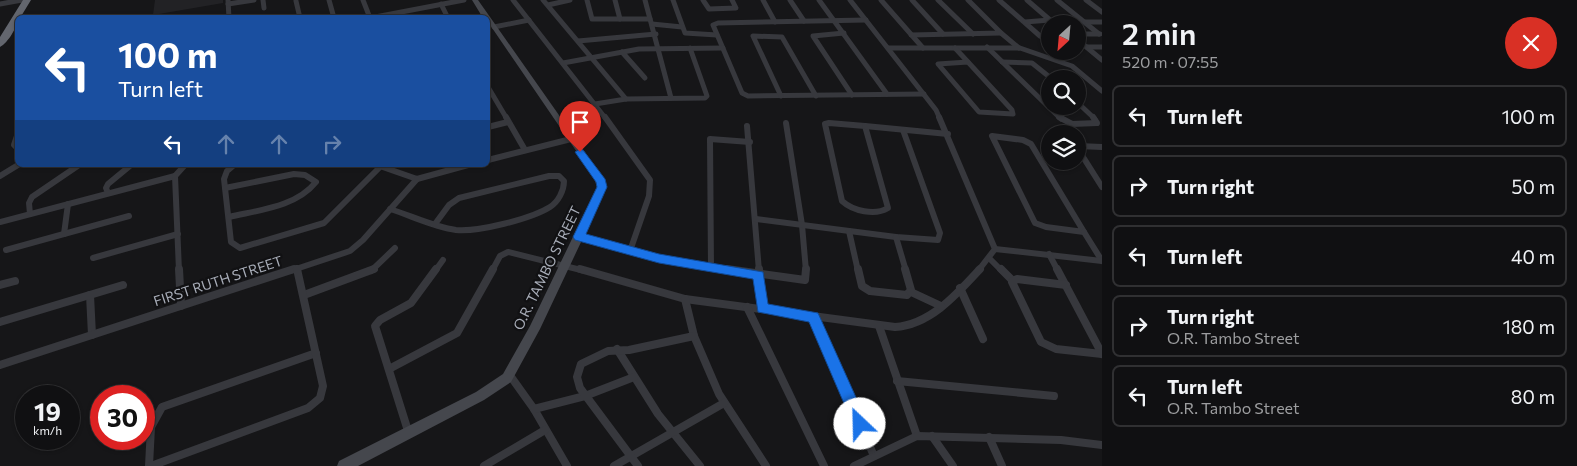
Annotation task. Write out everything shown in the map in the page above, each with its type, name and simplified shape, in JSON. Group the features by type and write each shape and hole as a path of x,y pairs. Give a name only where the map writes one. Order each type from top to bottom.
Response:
{"highway":[{"path":"18,15 28,0"},
{"path":"0,44 15,20"}],"street":[{"path":"0,4 22,0"},
{"path":"229,15 228,2 254,0"},
{"path":"263,0 264,8"},
{"path":"328,0 333,15"},
{"path":"363,0 369,15"},
{"path":"424,0 428,7"},
{"path":"386,15 464,0"},
{"name":"O.R. TAMBO STREET","path":"475,0 485,15"},
{"path":"513,0 595,104 650,180 649,196 630,252"},
{"path":"543,0 626,99"},
{"path":"548,5 570,0"},
{"path":"587,0 590,19 651,21 682,27"},
{"path":"615,0 620,19"},
{"path":"645,0 656,34 671,98"},
{"path":"673,0 685,33 691,35 717,35"},
{"path":"703,0 709,9 729,10 736,8 732,0"},
{"path":"763,0 775,22"},
{"path":"790,0 804,21"},
{"path":"819,0 887,94"},
{"path":"850,0 936,110 948,134 995,249"},
{"path":"881,0 923,48"},
{"path":"912,0 943,34"},
{"path":"938,0 973,34"},
{"path":"968,0 1000,33 1020,48"},
{"path":"999,0 1041,36"},
{"path":"1025,22 1050,20 1027,0"},
{"path":"1057,0 1076,15"},
{"path":"1086,0 1102,12"},
{"path":"296,1 299,15"},
{"path":"441,4 446,15"},
{"path":"494,27 529,20"},
{"path":"866,20 716,23 713,26 744,94 751,97 924,94"},
{"name":"O.R. TAMBO STREET","path":"344,466 362,462 409,434 492,390 509,374 534,329 602,187 601,182 490,22"},
{"path":"1086,22 1102,22"},
{"path":"1086,23 1101,34"},
{"path":"844,33 813,36 852,95"},
{"path":"911,34 1000,33"},
{"path":"578,41 656,34"},
{"path":"1086,34 1101,34"},
{"path":"781,96 753,36 782,37 816,96"},
{"path":"1087,47 1102,47"},
{"path":"1087,47 1102,60"},
{"path":"595,104 626,99 707,97 690,48"},
{"path":"562,63 622,52 659,49 723,48"},
{"path":"889,48 1020,48 1041,54"},
{"path":"955,48 968,62 1012,110 1013,114 979,112 938,64 968,62"},
{"path":"987,48 1041,100"},
{"path":"622,52 646,78"},
{"path":"1057,60 1072,66 1102,91"},
{"path":"1002,62 1032,63 1041,70"},
{"path":"490,90 526,150"},
{"path":"1056,115 1063,122 1072,124 1096,123 1096,120 1086,111"},
{"path":"490,126 508,122"},
{"path":"579,237 630,252 711,267 800,280 806,278 802,225 786,123"},
{"path":"865,126 888,207 885,211 852,209 843,203 825,124 865,126 948,134"},
{"path":"748,126 762,309"},
{"path":"756,219 849,232 936,241 940,238 903,130"},
{"path":"995,249 1102,261 1085,232 1031,144 1023,140 992,136 1033,221 1046,227 1085,232"},
{"path":"711,267 709,140 714,138 750,142"},
{"path":"490,159 571,140"},
{"path":"1086,148 1102,148"},
{"path":"1086,161 1102,187"},
{"path":"0,176 15,167"},
{"path":"30,214 32,197 76,167"},
{"path":"108,193 106,188 108,184 129,167"},
{"path":"0,222 174,176 183,167"},
{"path":"232,167 224,176 231,242 237,248 319,225 333,217 378,167"},
{"path":"382,167 417,179 461,167"},
{"path":"225,188 294,174 305,175 316,182 306,192 294,199 229,218"},
{"path":"174,176 181,306"},
{"path":"390,209 435,224 456,230 472,230 545,210 560,195 564,180 559,176 549,176 459,198 450,205 435,224"},
{"name":"FIRST RUTH STREET","path":"0,365 350,251 363,240 417,179"},
{"path":"64,234 68,204"},
{"path":"6,250 129,216"},
{"path":"849,232 862,286 870,291 904,295 911,292 940,306"},
{"path":"93,258 178,234"},
{"path":"896,237 911,292"},
{"path":"304,295 374,270 396,248"},
{"path":"389,369 458,333 500,256 505,253 518,253 565,265 685,299 879,326 912,324 927,318 990,258 995,249"},
{"path":"1049,254 1102,354"},
{"path":"990,258 1013,280 1041,342 1056,349 1102,354"},
{"path":"409,434 375,330 376,323 411,304 443,260"},
{"path":"297,269 324,386 323,393 317,402 308,408 150,466 152,418 162,407 316,353"},
{"path":"1013,280 1066,285"},
{"path":"0,285 16,281"},
{"path":"0,322 123,285"},
{"path":"960,288 983,339"},
{"path":"90,295 92,334"},
{"path":"685,299 694,336 724,403 766,466"},
{"path":"747,307 824,466"},
{"path":"813,317 874,456"},
{"path":"879,326 917,436"},
{"path":"638,466 585,396 577,380 581,364 608,351 617,349 629,350 694,336"},
{"path":"617,349 658,414 700,466"},
{"path":"509,374 534,409 567,466"},
{"path":"534,409 585,396 634,377"},
{"path":"897,381 1054,396"},
{"path":"614,466 724,403"},
{"path":"484,466 546,430"},
{"path":"854,466 917,436 1062,440 1102,445"},
{"path":"932,436 953,466"},
{"path":"989,437 1002,466"}],"shaded area":[{"path":"155,0 223,0 223,3 153,15"}],"route":[{"path":"580,152 601,182 602,187 579,237 673,262 759,275 762,309 813,317 860,424"}]}
